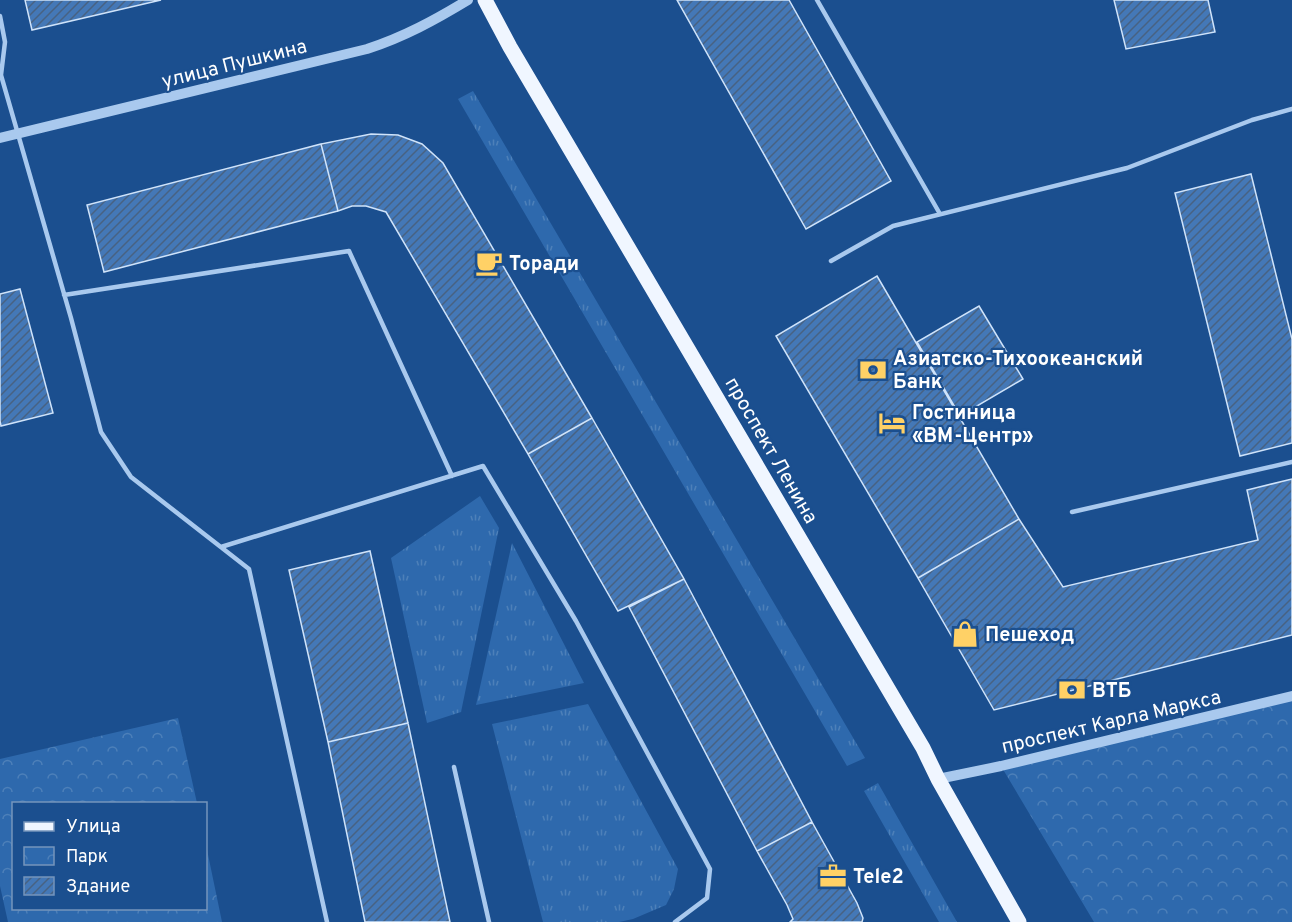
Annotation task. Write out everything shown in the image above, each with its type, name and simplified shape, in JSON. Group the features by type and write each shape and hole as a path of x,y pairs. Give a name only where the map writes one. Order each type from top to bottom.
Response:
{"main road":[{"name":"проспект Ленина","path":"485,0 510,47 923,747 938,779 1019,922"}],"street":[{"name":"улица Пушкина","path":"0,138 367,49 410,33 468,0"},
{"name":"проспект Карла Маркса","path":"938,779 1292,696"}],"lane":[{"path":"817,0 940,214"},
{"path":"0,16 5,42 1,75 101,432 131,477 249,569 327,922"},
{"path":"831,261 893,226 1127,168 1252,120 1292,109"},
{"path":"64,295 349,251 452,476"},
{"path":"1072,512 1292,462"},
{"path":"221,547 483,466 576,621 710,869 707,898 675,922"},
{"path":"454,767 489,922"}],"green space":[{"path":"473,91 865,758 847,766 458,99"},
{"path":"480,496 499,528 461,712 427,723 391,558"},
{"path":"512,543 584,683 476,705"},
{"path":"1292,696 1292,922 1094,922 1001,766"},
{"path":"588,704 678,869 674,889 666,905 633,919 619,922 543,922 492,724"},
{"path":"178,718 197,802 12,802 12,910 207,910 207,850 222,922 8,922 0,886 0,759"},
{"path":"878,783 957,922 939,922 864,791"}],"building":[{"path":"25,0 161,0 32,30"},
{"path":"677,0 789,0 891,181 806,229"},
{"path":"1114,0 1208,0 1215,32 1126,49"},
{"path":"371,134 398,135 422,144 443,163 592,418 528,454 386,212 366,206 352,206 338,211 321,144"},
{"path":"321,144 338,211 104,272 87,205"},
{"path":"1251,174 1292,339 1292,443 1240,456 1175,193"},
{"path":"877,276 1019,519 918,578 776,336"},
{"path":"20,289 53,413 1,426 0,294"},
{"path":"979,306 1023,379 960,416 917,342"},
{"path":"592,418 684,579 618,611 528,454"},
{"path":"1292,479 1292,635 994,710 918,578 1019,519 1063,587 1258,540 1247,490"},
{"path":"370,551 408,723 328,742 289,570"},
{"path":"684,579 812,822 757,851 629,607"},
{"path":"408,723 450,922 365,922 328,742"},
{"path":"812,822 857,903 863,918 862,922 790,922 793,919 787,905 757,851"}],"place":[{"name":"Торади","path":"489,263"},
{"name":"Азиатско-Тихоокеанский Банк","path":"873,370"},
{"name":"Гостиница «ВМ-Центр»","path":"892,423"},
{"name":"Пешеход","path":"965,634"},
{"name":"ВТБ","path":"1072,690"},
{"name":"Tele2","path":"833,876"}]}
